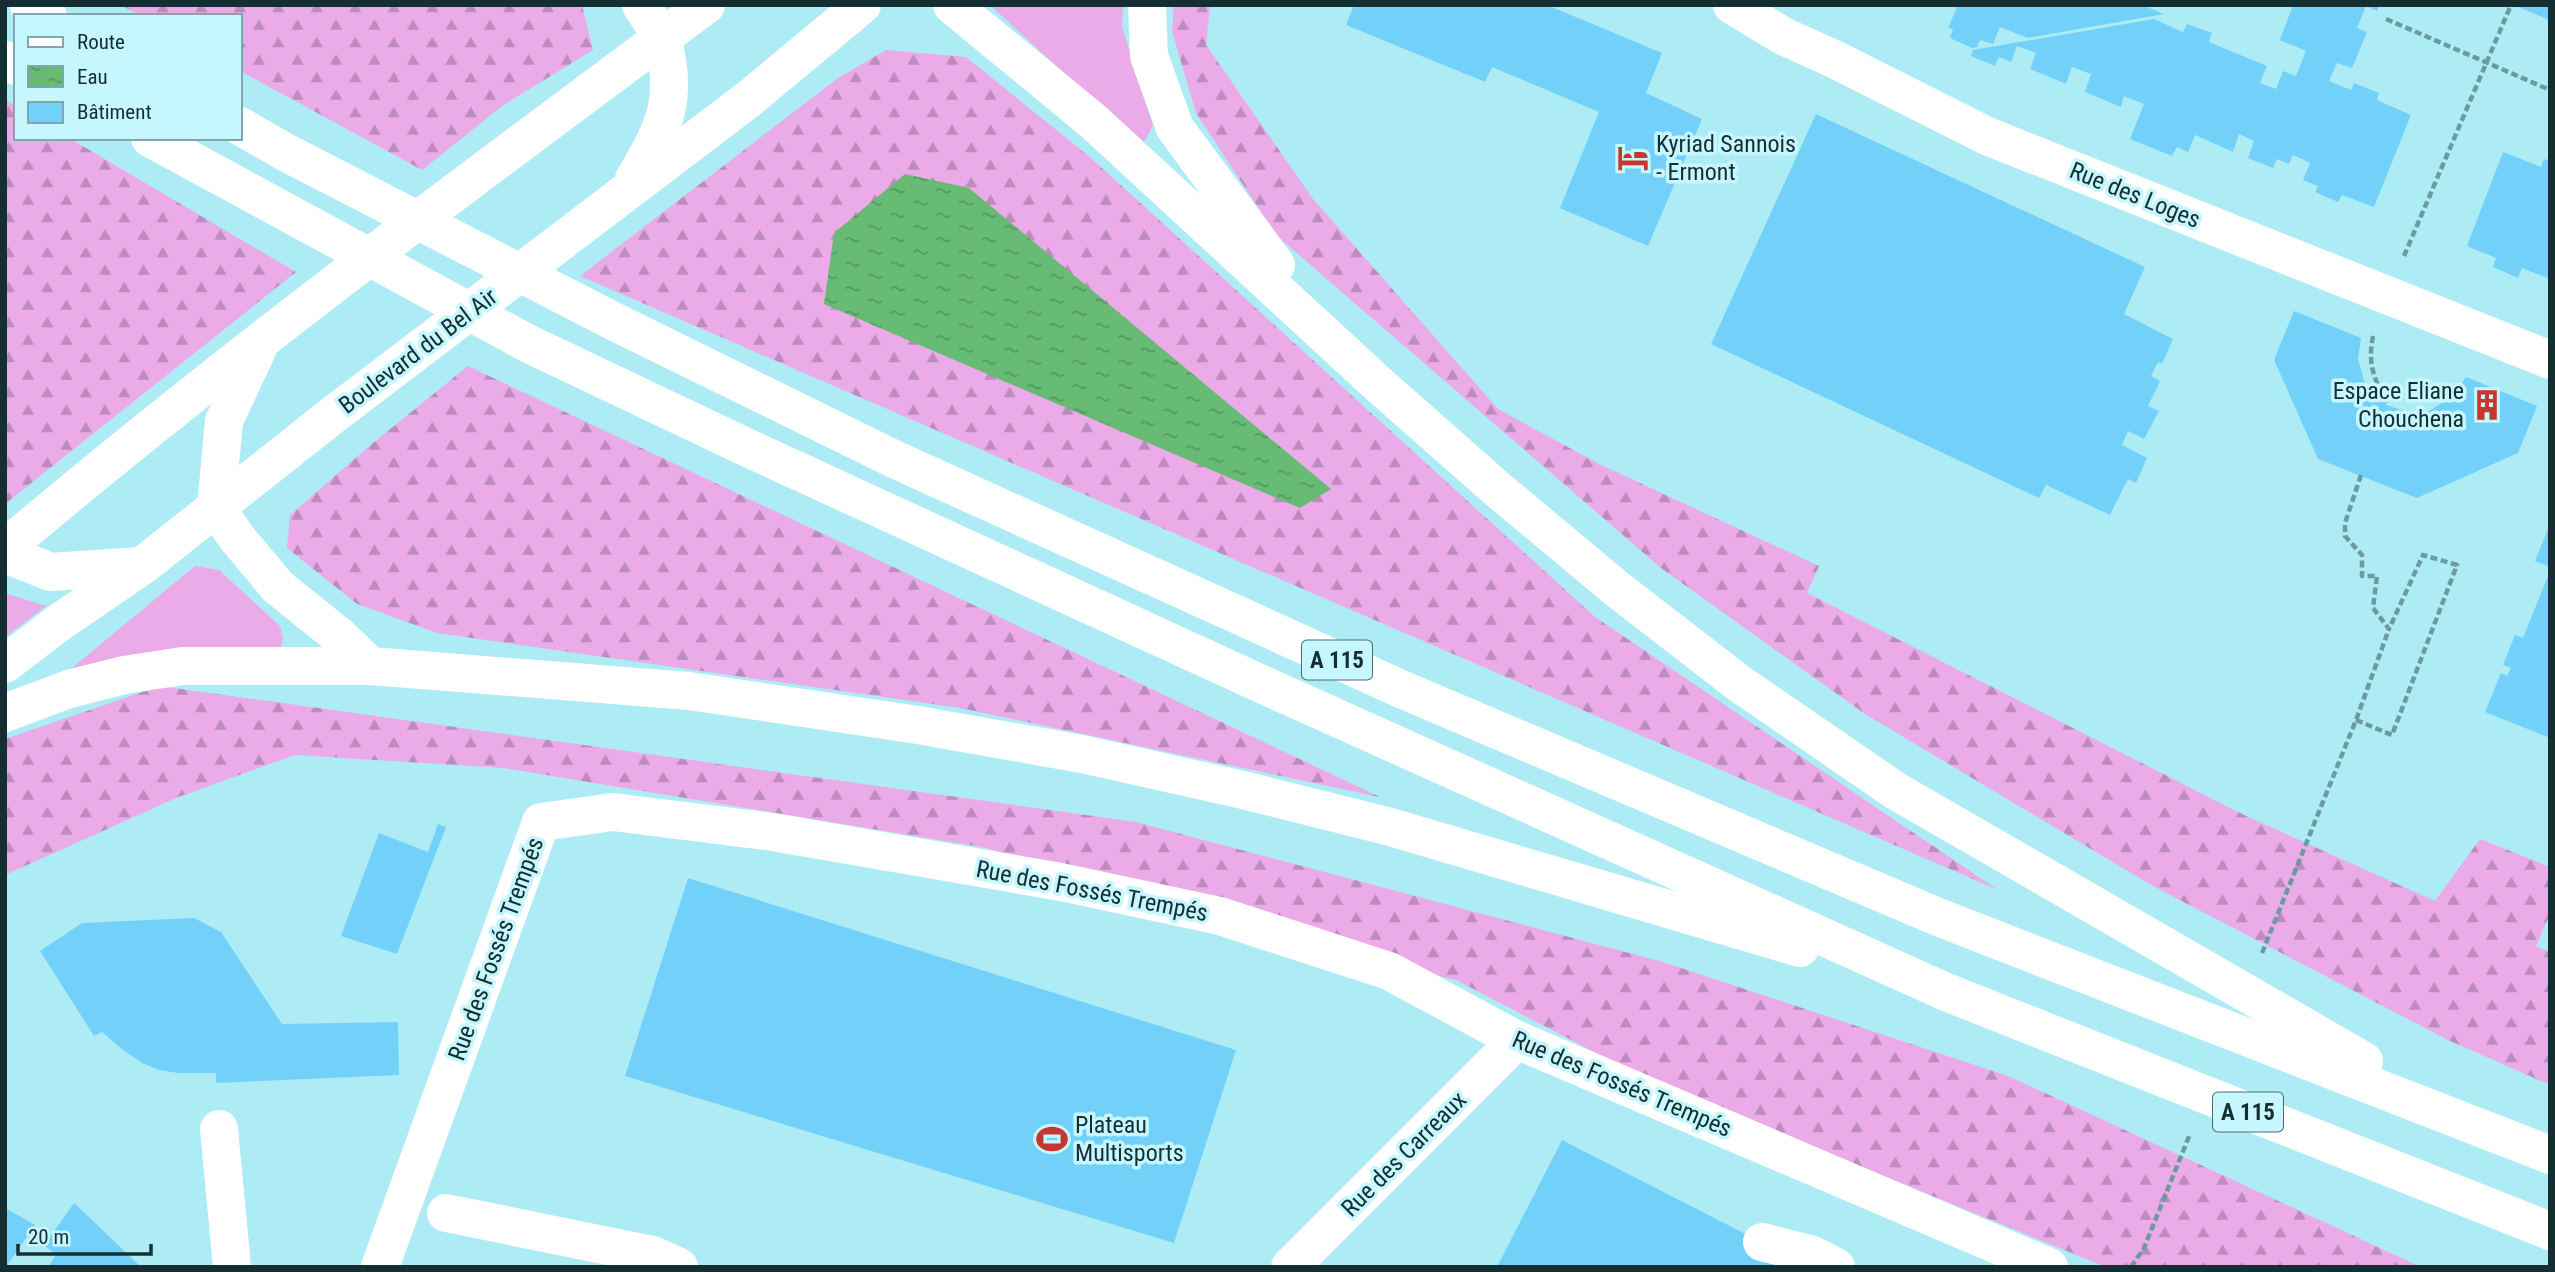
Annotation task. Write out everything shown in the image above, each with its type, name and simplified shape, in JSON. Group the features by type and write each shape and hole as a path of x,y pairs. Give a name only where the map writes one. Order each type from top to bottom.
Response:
{"main road":[{"path":"29,5 45,14"},
{"path":"642,5 662,38 670,66 671,88 662,153"},
{"path":"5,548 127,447 260,343 706,5"},
{"path":"662,153 750,97 862,5"},
{"path":"952,5 1094,122 1377,383 1496,488 1617,589 1762,699 1896,791 2466,1121"},
{"path":"1147,5 1149,56 1175,128 1340,347"},
{"name":"Rue des Loges","path":"1732,5 1783,36 1987,136 2550,360"},
{"name":"A 115","path":"242,127 285,152 615,322 894,459 1401,689 1938,917 2550,1155"},
{"name":"A 115","path":"154,140 541,350 1244,677 1946,992 2550,1231"},
{"name":"Boulevard du Bel Air","path":"5,664 57,624 142,566 333,415 626,193 662,153"},
{"path":"260,343 224,421 216,508 278,587 339,636 370,666"},
{"path":"5,555 51,572 142,566"},
{"path":"5,713 69,689 124,675 183,666 370,666 689,691 918,725 1082,754 1244,790 1387,826 1946,992"},
{"name":"Rue des Fossés Trempés","path":"380,1267 541,822 613,812 773,832 1061,882 1220,916 1389,971 1517,1040 2049,1267"},
{"name":"Rue des Carreaux","path":"1290,1267 1517,1040"},
{"path":"219,1129 232,1267"},
{"path":"446,1213 653,1255 678,1267"},
{"path":"1762,1242 1813,1255 1836,1267"}],"path":[{"path":"2387,405 2370,362 2374,333 2387,296 2511,5"},
{"path":"2386,19 2550,90"},
{"path":"2361,475 2345,523 2345,536 2362,555 2362,576 2377,576 2373,608 2389,629"},
{"path":"2423,555 2458,565 2392,735 2356,720 2389,629 2423,555"}],"green space":[{"path":"121,5 582,5 593,50 502,106 422,170 242,72 242,14 137,14"},
{"path":"990,5 1123,5 1122,27 1153,126 1142,145"},
{"path":"1174,5 1210,5 1206,45 1313,199 1498,409 1601,465 1819,566 1807,593 2244,815 2435,901 2480,839 2550,867 2550,914 2536,946 2550,952 2550,1085 2448,1040 2153,886 1865,714 1661,568 1277,236 1196,113 1172,31"},
{"path":"886,50 966,57 1091,158 1595,617 1998,890 580,276 838,78"},
{"path":"5,100 14,105 14,140 72,140 296,272 5,504"},
{"path":"468,366 1380,797 960,708 437,633 357,604 287,548 290,515"},
{"path":"195,566 219,570 280,626 283,639 280,651 174,648 72,668"},
{"path":"5,593 46,606 5,637"},
{"path":"160,686 1136,822 1663,962 2008,1076 2421,1267 2106,1267 1644,1078 1458,981 982,847 504,768 295,755 176,798 5,875 5,739"}],"water":[{"path":"905,174 969,188 1331,489 1300,508 824,304 834,233"}],"building":[{"name":"Kyriad Sannois - Ermont","path":"1354,5 1547,5 1662,53 1646,93 1702,119 1648,246 1560,208 1599,112 1492,67 1485,82 1346,25"},
{"path":"1958,5 2142,5 2164,14 2028,38 2000,27 1993,44 1980,40 1977,47 1972,48 1950,38 1953,29 1948,28"},
{"path":"2293,5 2379,5 2377,11 2366,6 2357,28 2367,32 2352,68 2337,63 2329,81 2351,90 2354,83 2379,93 2377,100 2411,115 2374,207 2342,195 2338,202 2315,192 2318,186 2303,180 2310,163 2293,155 2289,164 2277,159 2273,168 2248,158 2254,141 2239,134 2233,152 2195,135 2188,152 2177,147 2172,156 2130,139 2144,104 2124,96 2121,107 2085,92 2091,74 2072,67 2066,84 2030,69 2036,53 2017,46 2011,62 1999,57 1995,66 1971,56 1973,50 2154,19 2183,32 2187,24 2212,33 2209,42 2267,66 2260,83 2276,89 2283,71 2296,76 2306,51 2280,40"},
{"path":"2513,5 2550,5 2550,20"},
{"path":"1816,114 2145,267 2124,314 2173,339 2162,364 2158,362 2151,376 2160,381 2148,406 2159,411 2144,439 2128,431 2122,445 2147,458 2136,483 2128,479 2110,515 2046,485 2039,498 1711,344"},
{"path":"2503,152 2541,167 2544,159 2550,161 2550,279 2522,268 2518,278 2493,267 2496,258 2467,246"},
{"name":"Espace Eliane Chouchena","path":"2294,311 2361,338 2358,359 2365,384 2373,395 2387,405 2409,413 2429,411 2453,396 2466,377 2537,406 2518,453 2417,498 2318,459 2274,360"},
{"path":"2550,524 2550,567 2535,561"},
{"path":"2550,571 2550,738 2485,712 2501,673 2507,676 2511,668 2503,665 2515,635 2523,638"},
{"path":"438,824 446,827 397,954 341,936 379,833 428,852"},
{"path":"688,878 1236,1050 1174,1243 625,1076"},
{"path":"194,918 221,932 282,1024 398,1022 399,1075 216,1083 216,1073 159,1070 142,1063 102,1032 94,1036 40,951 82,923"},
{"path":"1562,1140 1810,1267 1497,1267"},
{"path":"74,1203 139,1265 48,1267 56,1255 44,1245"},
{"path":"5,1208 35,1225 6,1267 5,1267"}],"place":[{"name":"Kyriad Sannois - Ermont","path":"1633,158"},
{"name":"Espace Eliane Chouchena","path":"2487,405"},
{"name":"Plateau Multisports","path":"1052,1139"}]}
